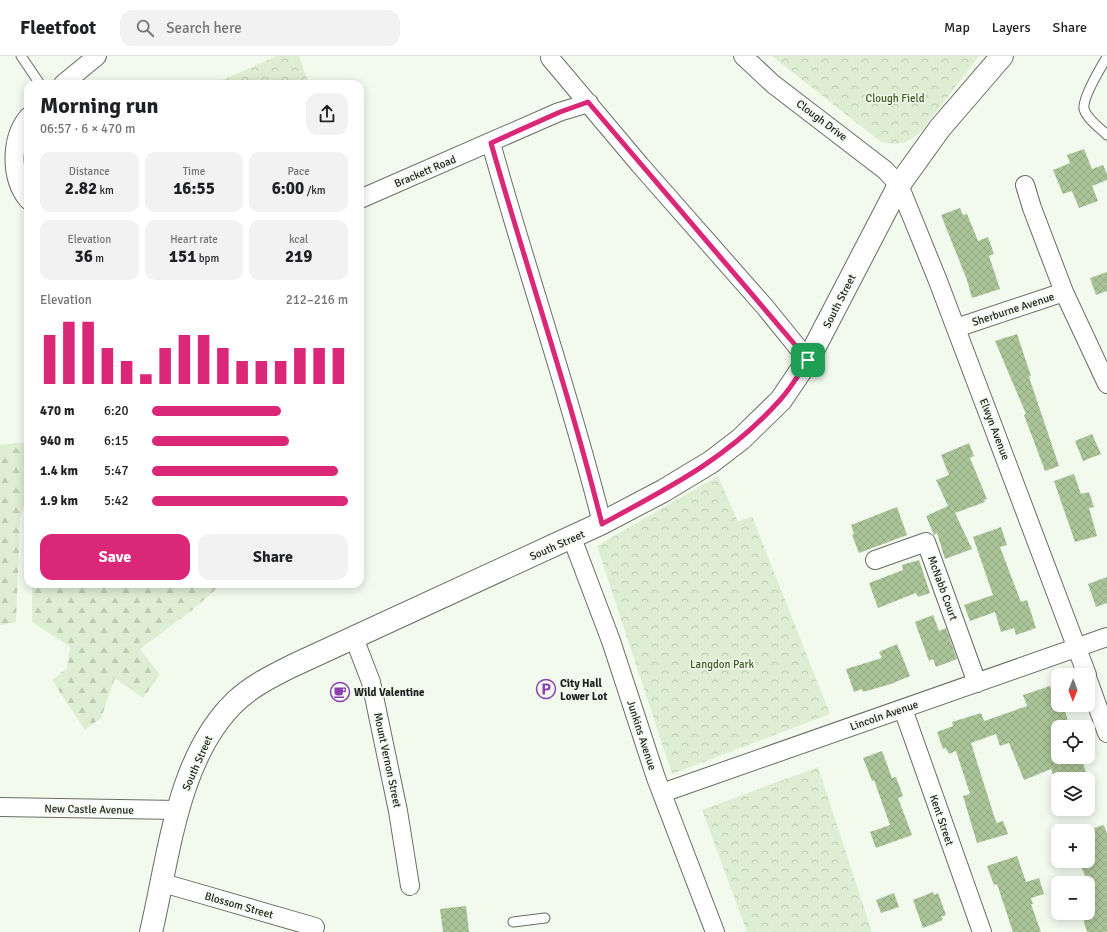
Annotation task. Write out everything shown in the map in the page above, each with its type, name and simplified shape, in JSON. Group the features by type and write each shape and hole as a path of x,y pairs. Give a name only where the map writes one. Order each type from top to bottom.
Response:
{"street":[{"path":"68,80 97,56"},
{"name":"Clough Drive","path":"743,56 774,84 885,170 899,185"},
{"name":"South Street","path":"151,932 178,810 201,748 212,730 236,701 268,678 602,524 663,491 711,462 741,439 781,400 808,360 899,185 940,128 1002,56"},
{"path":"550,58 808,360"},
{"name":"Brackett Road","path":"364,197 560,112 588,102"},
{"path":"24,125 19,134 15,152 15,167 19,184 24,193"},
{"path":"491,143 559,376 581,442 602,524"},
{"name":"Elwyn Avenue","path":"899,185 956,328 1084,668"},
{"path":"1026,185 1032,208 1064,292"},
{"name":"Sherburne Avenue","path":"956,328 1064,292 1107,384"},
{"name":"Junkins Avenue","path":"572,538 611,641 662,793 715,932"},
{"name":"McNabb Court","path":"876,560 926,542 977,683"},
{"name":"Lincoln Avenue","path":"662,793 1107,637"},
{"name":"Mount Vernon Street","path":"354,638 371,682 398,811 410,886"},
{"path":"1095,700 1107,734"},
{"name":"Kent Street","path":"903,709 982,932"},
{"name":"New Castle Avenue","path":"0,807 178,810"},
{"name":"Blossom Street","path":"162,883 315,927"}],"lane":[{"path":"21,56 37,80"},
{"path":"1107,57 1093,83 1084,105 1087,115 1107,135"},
{"path":"513,922 545,918"}],"green space":[{"path":"277,56 299,56 308,80 222,80"},
{"name":"Clough Field","path":"772,56 979,56 920,133 902,143 892,144 881,142"},
{"path":"24,442 24,506 20,519 16,622 0,625 0,445"},
{"name":"Langdon Park","path":"718,476 738,522 752,516 830,714 672,774 597,546"},
{"path":"32,588 217,588 192,610 140,649 160,675 143,698 115,678 101,718 85,730 52,680 67,668 70,647 32,622"},
{"path":"818,767 872,932 747,932 702,810"}],"building":[{"path":"1084,149 1092,169 1103,165 1107,174 1107,180 1092,186 1098,201 1079,208 1072,191 1063,194 1053,170 1070,163 1067,155"},
{"path":"960,208 963,215 967,214 978,241 988,237 994,254 989,256 1000,289 972,298 967,280 941,215"},
{"path":"1107,272 1107,291 1096,295 1090,278"},
{"path":"1017,334 1031,376 1029,377 1059,466 1045,471 1024,415 1026,414 995,341"},
{"path":"1092,434 1101,454 1083,461 1075,441"},
{"path":"969,443 974,456 970,458 987,499 984,500 985,502 955,513 972,549 945,559 937,533 934,535 926,516 948,506 936,480 949,475 941,455"},
{"path":"1074,474 1081,494 1089,492 1094,507 1089,508 1097,536 1075,542 1054,481"},
{"path":"897,507 907,535 859,553 852,535 854,534 851,525"},
{"path":"1001,527 1007,545 1000,547 1021,602 1027,600 1036,628 1016,635 1014,628 1001,632 995,612 970,621 964,605 993,595 973,537"},
{"path":"919,560 930,593 918,597 916,593 878,608 869,583 903,570 902,565"},
{"path":"1107,577 1107,603 1096,607 1088,584"},
{"path":"933,615 939,631 946,628 957,659 936,667 933,659 929,661 915,622"},
{"path":"897,644 910,676 891,684 863,692 862,689 854,692 846,669 882,658 879,652"},
{"path":"1050,686 1051,712 1065,712 1068,720 1051,720 1051,764 1083,764 1086,772 1052,772 1051,769 1024,780 1009,743 1000,746 996,734 971,743 995,819 997,823 1003,821 1008,834 977,843 963,796 970,794 956,751 949,754 946,748 943,749 937,732 953,726 952,722 981,713 984,721 1027,706 1023,695"},
{"path":"882,751 892,778 896,777 903,796 898,798 912,835 876,848 870,832 890,825 874,780 872,781 863,758"},
{"path":"1104,825 1107,834 1107,932 1087,932 1084,920 1095,920 1095,876 1085,876 1082,868 1095,868 1095,828"},
{"path":"1017,856 1026,882 1039,878 1044,894 1031,898 1033,904 1031,904 1041,932 1013,932 997,884 994,885 987,866"},
{"path":"933,892 934,895 938,893 946,915 941,917 943,920 923,928 913,900"},
{"path":"894,893 899,907 881,913 876,900"},
{"path":"466,906 469,932 443,932 440,909"}],"place":[{"name":"City Hall Lower Lot","path":"546,689"},
{"name":"Wild Valentine","path":"340,692"}],"route":[{"path":"588,102 640,165 764,307 808,360 781,400 741,439 711,462 663,491 602,524 577,428 559,376 491,143 560,112 588,102"}]}
